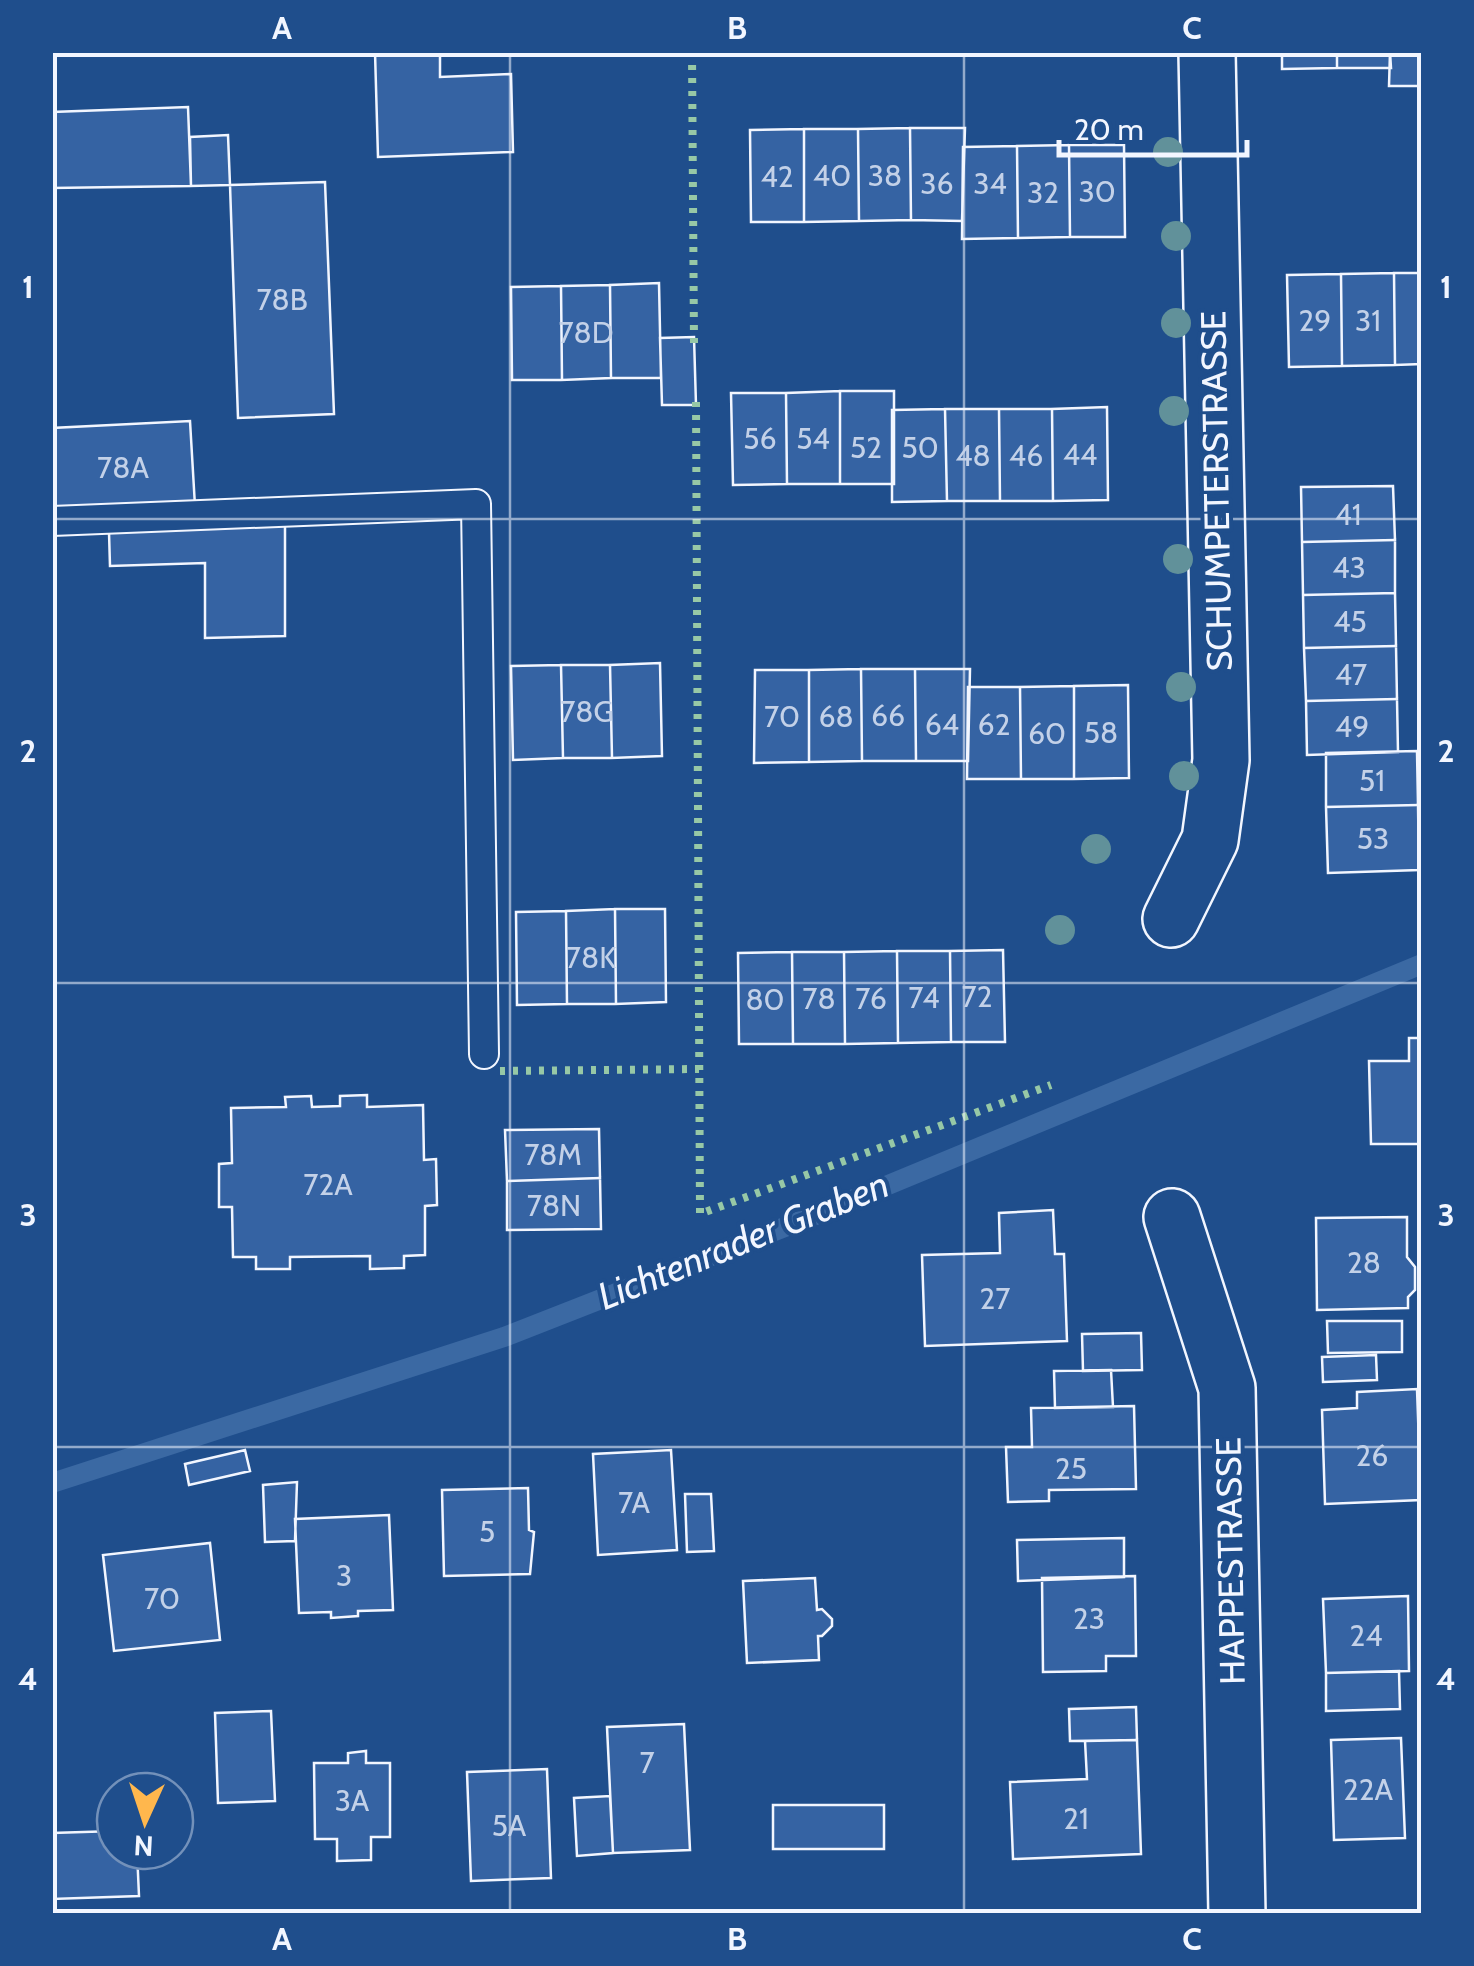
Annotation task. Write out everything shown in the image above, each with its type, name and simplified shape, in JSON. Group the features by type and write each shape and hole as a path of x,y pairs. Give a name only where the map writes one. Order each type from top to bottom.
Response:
{"street":[{"name":"SCHUMPETERSTRASSE","path":"1171,919 1210,840 1221,760 1207,52"},
{"name":"HAPPESTRASSE","path":"1172,1217 1227,1388 1237,1914"}],"lane":[{"path":"52,520 476,504 484,1054"}],"building":[{"path":"375,52 440,52 440,77 511,74 513,152 378,157"},
{"path":"1282,52 1337,52 1337,68 1282,69"},
{"path":"1337,52 1390,52 1391,68 1337,68"},
{"path":"1390,52 1422,52 1422,86 1389,86"},
{"path":"188,107 191,186 52,188 52,112"},
{"path":"910,128 911,220 859,221 858,129"},
{"path":"910,128 965,128 962,221 911,220"},
{"path":"804,129 804,222 751,222 750,130"},
{"path":"804,129 858,129 859,221 804,222"},
{"path":"228,135 230,185 191,186 190,137"},
{"path":"1069,145 1124,145 1125,237 1070,237"},
{"path":"1069,145 1070,237 1018,238 1017,146"},
{"path":"1017,146 1018,238 962,239 963,147"},
{"path":"325,182 334,414 238,418 230,185"},
{"path":"1394,273 1422,273 1422,364 1395,365"},
{"path":"1394,273 1395,365 1342,366 1341,274"},
{"path":"1341,274 1342,366 1289,367 1287,275"},
{"path":"659,283 661,378 611,378 610,285"},
{"path":"610,285 611,378 562,380 561,286"},
{"path":"561,286 562,380 512,380 511,287"},
{"path":"694,337 696,405 662,405 660,338"},
{"path":"840,391 840,484 787,484 786,393"},
{"path":"840,391 894,391 894,484 840,484"},
{"path":"731,393 786,393 787,484 733,485"},
{"path":"1107,407 1108,500 1053,501 1052,409"},
{"path":"945,409 999,409 1000,501 947,501"},
{"path":"945,409 947,501 892,502 892,410"},
{"path":"999,409 1052,409 1053,501 1000,501"},
{"path":"190,421 195,506 52,514 52,428"},
{"path":"1393,486 1395,540 1302,542 1301,487"},
{"path":"285,524 285,636 205,638 205,563 110,566 109,532"},
{"path":"1395,540 1395,593 1303,595 1302,542"},
{"path":"1395,593 1396,646 1304,648 1303,595"},
{"path":"1396,646 1397,699 1306,701 1304,648"},
{"path":"660,663 662,756 612,758 610,665"},
{"path":"561,665 563,758 513,760 511,666"},
{"path":"561,665 610,665 612,758 563,758"},
{"path":"861,669 862,761 809,762 809,670"},
{"path":"861,669 915,669 916,761 862,761"},
{"path":"915,669 970,669 968,761 916,761"},
{"path":"755,670 809,670 809,762 754,763"},
{"path":"1128,685 1129,778 1074,779 1074,686"},
{"path":"1074,686 1074,779 1021,779 1020,687"},
{"path":"968,687 1020,687 1021,779 967,779"},
{"path":"1397,699 1398,752 1307,755 1306,701"},
{"path":"1417,751 1418,805 1326,807 1326,753"},
{"path":"1418,805 1419,870 1328,873 1326,807"},
{"path":"615,909 665,909 666,1002 616,1004"},
{"path":"615,909 616,1004 567,1004 566,911"},
{"path":"566,911 567,1004 517,1005 516,912"},
{"path":"1003,950 1005,1042 951,1042 950,951"},
{"path":"897,951 950,951 951,1042 898,1043"},
{"path":"897,951 898,1043 845,1044 844,952"},
{"path":"792,952 844,952 845,1044 793,1044"},
{"path":"792,952 793,1044 739,1044 738,953"},
{"path":"1409,1038 1422,1038 1422,1144 1371,1144 1369,1061 1409,1061"},
{"path":"367,1095 367,1107 423,1105 424,1160 436,1159 437,1205 425,1206 425,1255 404,1256 404,1268 370,1269 370,1256 290,1257 290,1269 256,1269 256,1257 233,1257 232,1207 219,1207 219,1164 232,1163 231,1108 286,1107 285,1097 311,1096 312,1107 340,1106 340,1096"},
{"path":"599,1129 600,1178 507,1181 505,1130"},
{"path":"600,1178 601,1229 507,1230 507,1181"},
{"path":"1053,1210 1055,1254 1064,1254 1067,1341 925,1346 922,1255 1000,1253 999,1213"},
{"path":"1407,1217 1407,1257 1415,1267 1415,1290 1408,1297 1408,1308 1317,1310 1316,1218"},
{"path":"1327,1321 1402,1321 1402,1352 1328,1353"},
{"path":"1141,1333 1142,1370 1083,1371 1082,1334"},
{"path":"1376,1355 1377,1380 1323,1382 1322,1357"},
{"path":"1111,1370 1113,1407 1055,1408 1054,1371"},
{"path":"1417,1389 1421,1500 1325,1504 1322,1410 1357,1408 1357,1392"},
{"path":"1134,1406 1136,1489 1049,1490 1049,1501 1008,1502 1006,1447 1032,1447 1031,1408"},
{"path":"245,1450 250,1471 189,1485 185,1464"},
{"path":"671,1450 677,1550 598,1555 593,1454"},
{"path":"297,1482 295,1541 265,1542 263,1485"},
{"path":"528,1488 529,1530 534,1532 530,1574 444,1576 442,1490"},
{"path":"685,1494 711,1494 714,1551 687,1552"},
{"path":"389,1515 393,1610 358,1611 358,1616 331,1618 331,1612 299,1613 295,1519"},
{"path":"1124,1538 1124,1577 1018,1581 1017,1540"},
{"path":"210,1543 220,1640 114,1651 103,1555"},
{"path":"1135,1576 1136,1656 1106,1656 1106,1671 1043,1672 1042,1578"},
{"path":"815,1578 817,1610 822,1609 832,1619 832,1626 818,1636 819,1660 747,1663 743,1581"},
{"path":"1408,1596 1409,1671 1326,1673 1323,1599"},
{"path":"1399,1671 1400,1709 1326,1711 1326,1673"},
{"path":"1136,1707 1137,1740 1070,1741 1069,1709"},
{"path":"271,1711 275,1801 218,1803 215,1713"},
{"path":"684,1724 690,1850 613,1853 607,1727"},
{"path":"1401,1738 1405,1838 1334,1840 1331,1740"},
{"path":"1137,1740 1141,1854 1013,1859 1010,1782 1087,1779 1085,1741"},
{"path":"366,1751 366,1763 390,1763 390,1837 371,1837 371,1860 337,1861 337,1839 315,1839 314,1763 348,1763 348,1753"},
{"path":"547,1769 551,1878 471,1881 467,1772"},
{"path":"610,1796 613,1853 577,1856 574,1798"},
{"path":"773,1805 884,1805 884,1849 773,1849"},
{"path":"95,1832 95,1871 138,1871 139,1896 52,1899 52,1833"}],"waterway":[{"name":"Lichtenrader Graben","path":"52,1483 504,1337 818,1214 1422,964"}],"hedge":[{"path":"692,52 694,343"},
{"path":"696,402 700,1214 1051,1085"},
{"path":"500,1071 699,1069"}]}
